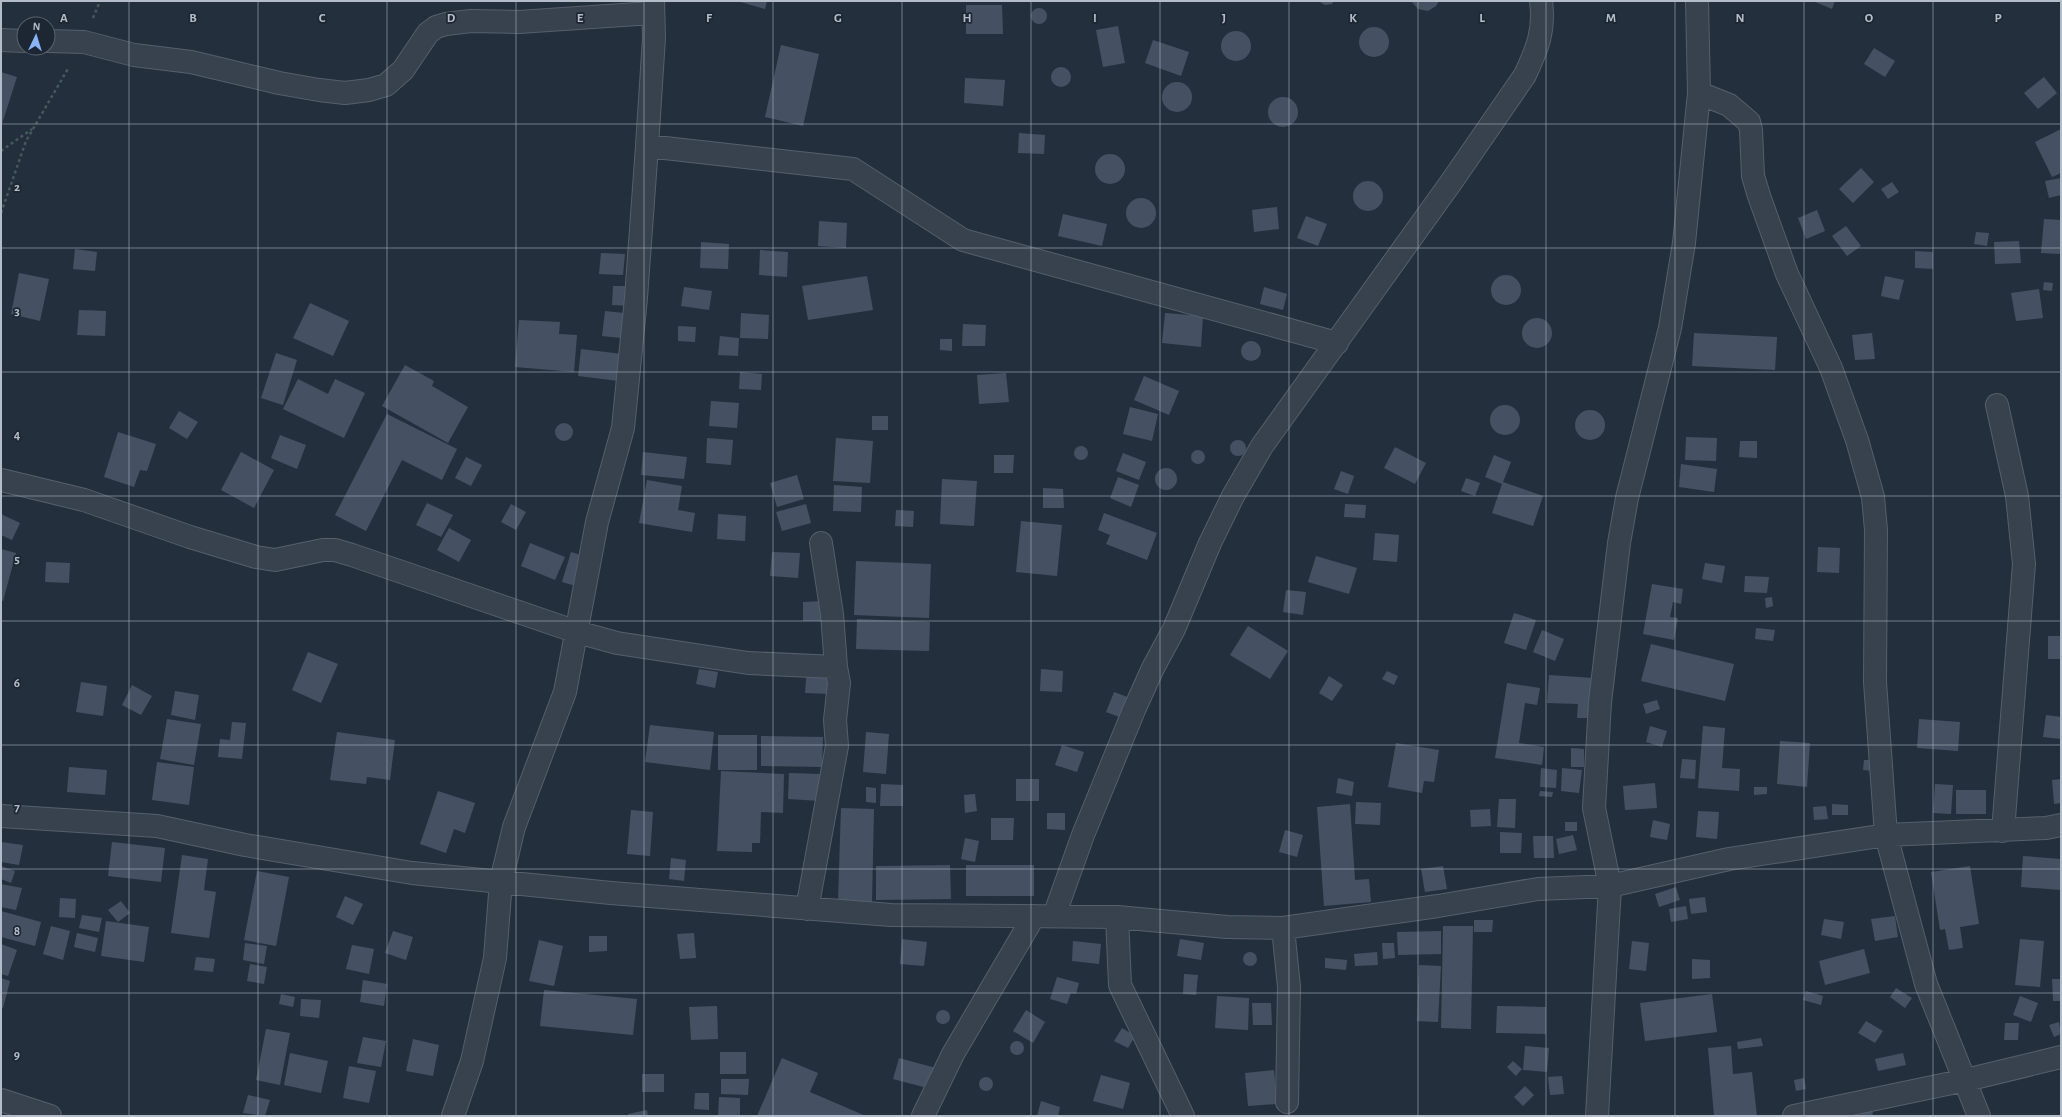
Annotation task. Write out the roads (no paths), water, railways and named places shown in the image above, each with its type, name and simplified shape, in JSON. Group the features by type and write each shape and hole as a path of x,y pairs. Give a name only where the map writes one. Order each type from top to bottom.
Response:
{"street":[{"path":"923,1116 953,1054 1044,916 1083,836 1134,710 1153,668 1174,628 1210,544 1233,496 1262,446 1337,343 1525,75 1534,56 1543,26 1541,1"},
{"path":"1597,1116 1610,886 1594,808 1600,702 1620,535 1627,498 1670,328 1684,243 1699,93 1697,1"},
{"path":"56,41 84,42 134,55 191,62 286,84 345,93 369,90 386,84 403,70 428,33 436,27 446,24 470,21 520,22 653,7 654,38 636,298 622,428 597,522 565,692 514,826 501,881 495,958 472,1061 453,1116"},
{"path":"1,40 16,41"},
{"path":"1699,93 1729,105 1749,122 1751,130 1753,176 1759,196 1786,274 1831,368 1857,440 1873,497 1876,530 1875,682 1886,835 1926,984 1949,1044 1966,1080 1979,1116"},
{"path":"647,146 853,169 963,240 1337,343"},
{"path":"1997,405 2017,496 2024,564 2003,831"},
{"path":"1,480 84,500 190,537 256,557 275,560 323,550 335,550 577,632 617,644 748,663 836,667"},
{"path":"807,909 837,746 835,720 839,683 836,667 832,614 821,544"},
{"path":"1,816 157,826 245,845 412,873 611,893 891,915 1117,917 1227,927 1283,928 1438,906 1538,889 1610,886 1729,860 1886,835 2003,831 2046,828 2061,825"},
{"path":"1117,917 1120,985 1183,1116"},
{"path":"1283,928 1289,987 1287,1102"},
{"path":"1794,1116 1966,1080 2061,1057"},
{"path":"1,1100 50,1116"}]}
